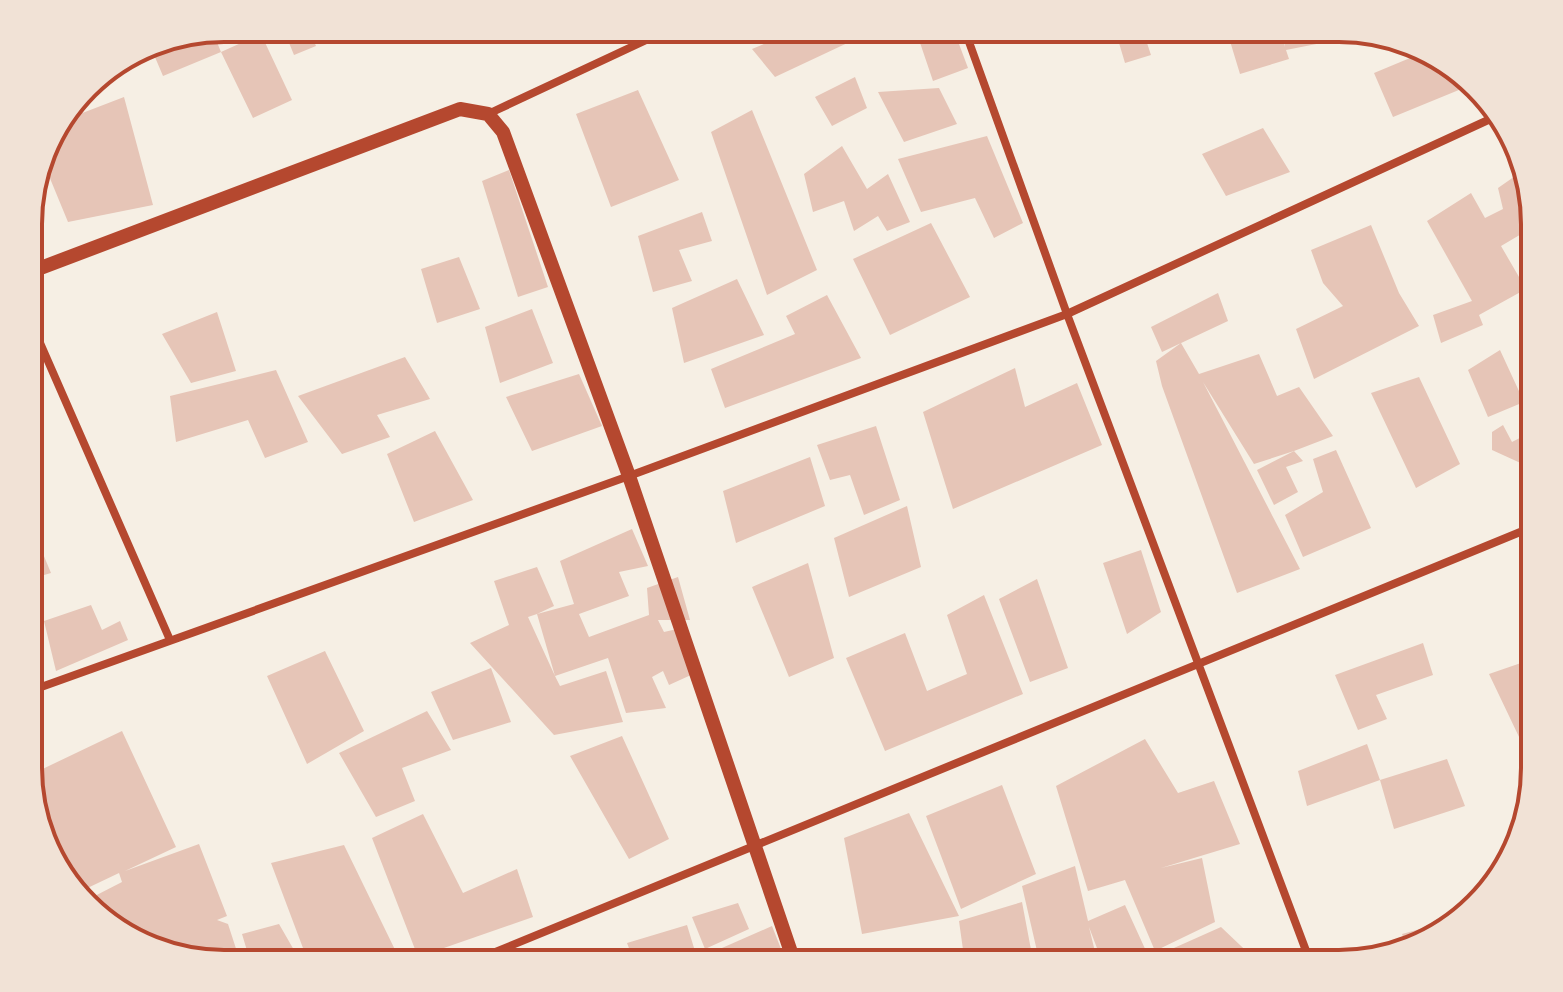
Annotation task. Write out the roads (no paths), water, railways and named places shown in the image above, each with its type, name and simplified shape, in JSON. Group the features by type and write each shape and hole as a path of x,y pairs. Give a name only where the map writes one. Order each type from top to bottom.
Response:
{"street":[{"path":"42,267 460,109 488,114 642,42"},
{"path":"969,42 1067,314 1306,950"},
{"path":"488,114 503,132 629,476 790,950"},
{"path":"42,687 629,476 1067,314 1488,120"},
{"path":"42,347 170,640"},
{"path":"500,950 1521,532"}]}
